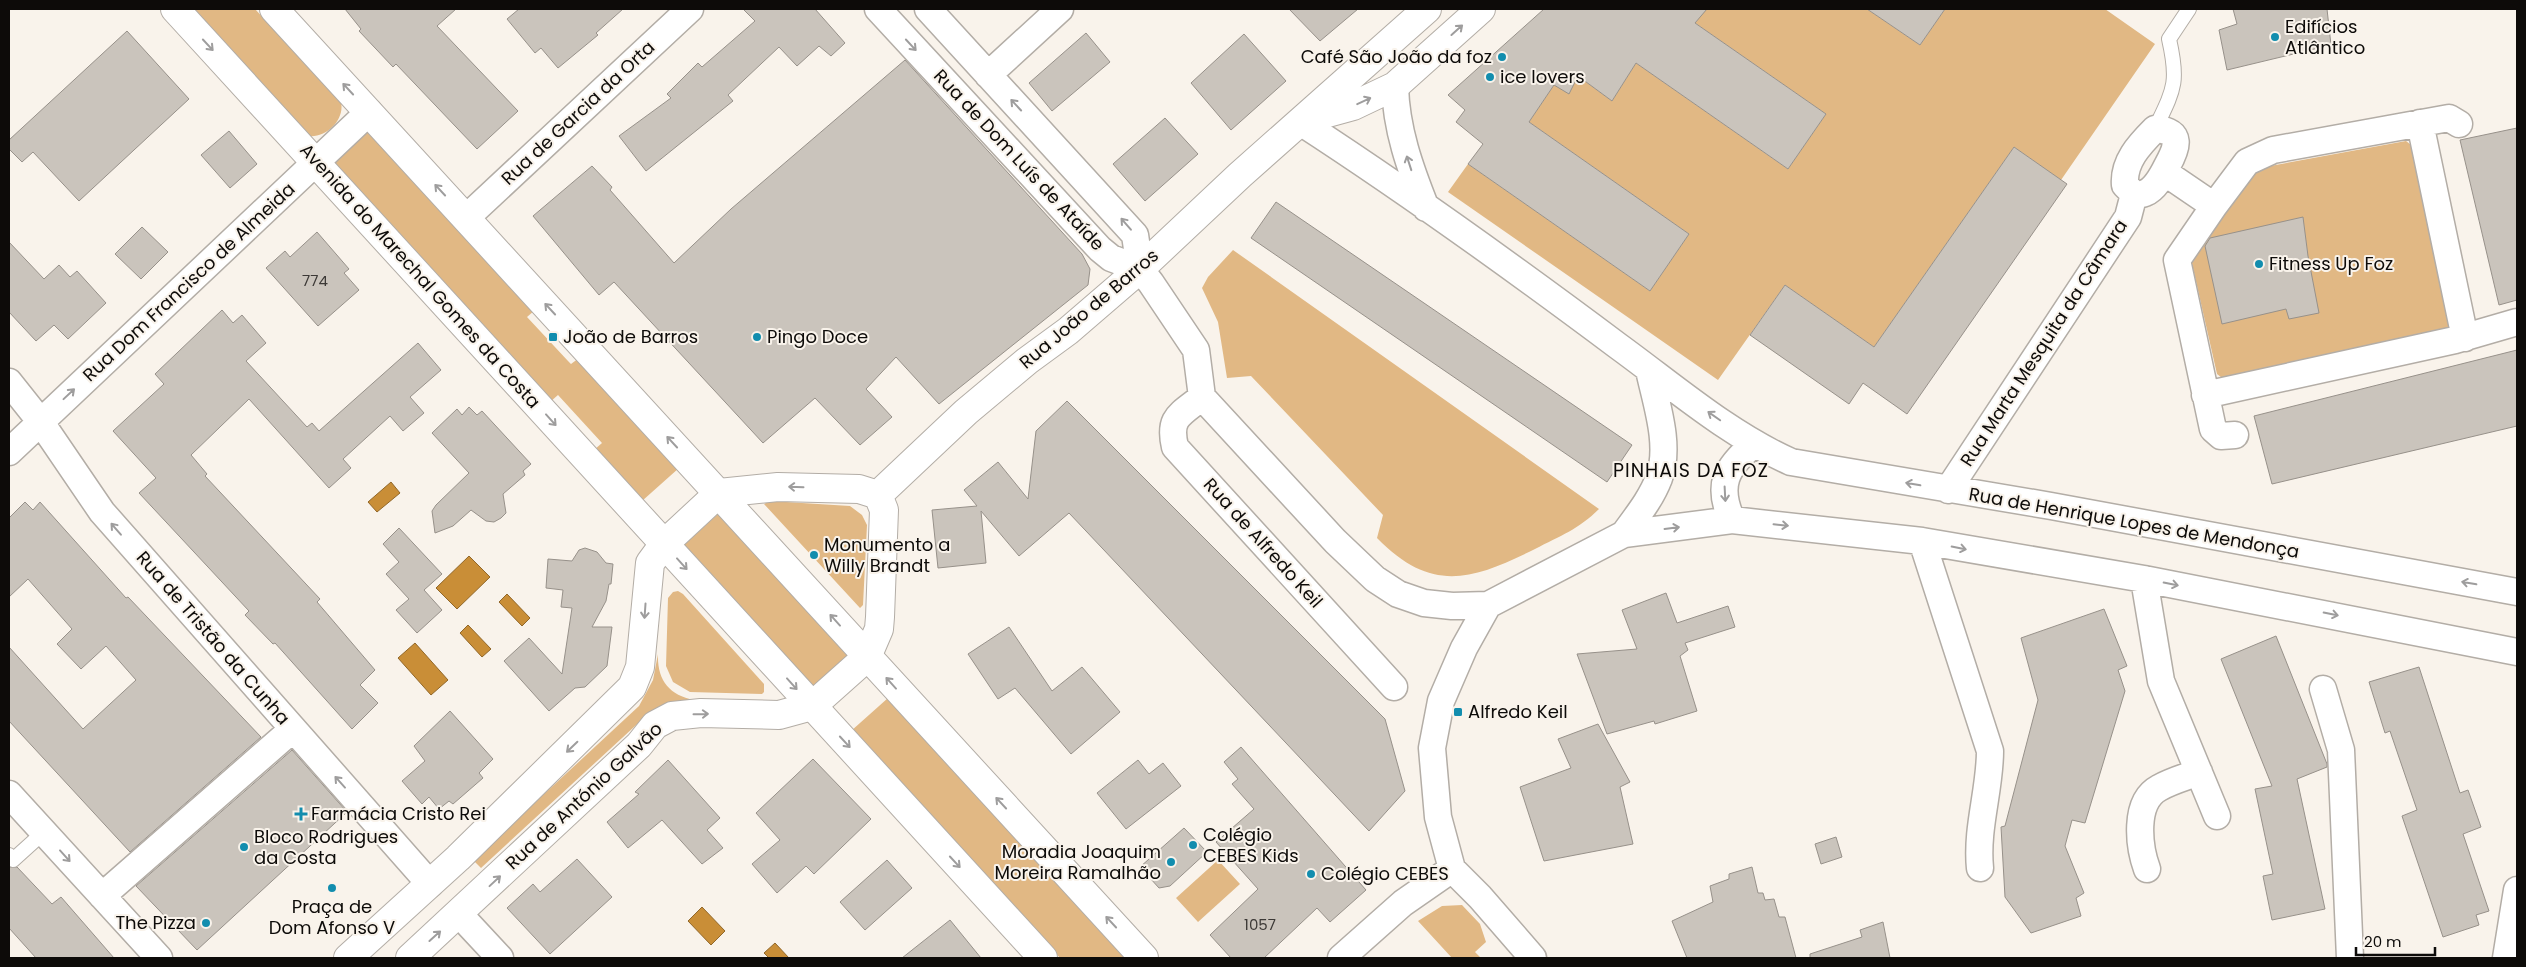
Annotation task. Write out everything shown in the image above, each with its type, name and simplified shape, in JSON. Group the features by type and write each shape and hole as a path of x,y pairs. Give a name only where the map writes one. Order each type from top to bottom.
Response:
{"main road":[{"name":"Avenida do Marechal Gomes da Costa","path":"175,9 1043,958"},
{"path":"274,9 1144,958"},
{"name":"Rua João de Barros","path":"878,495 978,401 1068,331 1140,269 1240,175 1302,123 1427,9"},
{"name":"Rua João de Barros","path":"1302,123 1318,115 1352,106 1395,86 1481,9"},
{"path":"348,958 430,884 621,700 632,687 640,667 650,563 664,544 718,493 778,487 859,489 878,495 884,510 878,629 867,657 812,706"},
{"name":"Rua de António Galvão","path":"459,914 639,745 655,725 672,716 701,714 780,715 812,706"},
{"path":"410,958 459,914 430,884"}],"street":[{"name":"Rua de Garcia da Orta","path":"466,218 690,9"},
{"name":"Rua de Dom Luís de Ataíde","path":"878,9 1100,249 1111,258 1140,269 1135,235 928,9"},
{"path":"988,75 1060,9"},
{"path":"1395,86 1396,107 1407,161 1426,208"},
{"name":"Rua Dom Francisco de Almeida","path":"9,452 369,112"},
{"path":"2235,434 2221,436 2213,429 2177,260 2214,206 2247,162 2273,150 2449,118 2459,124"},
{"name":"Rua de Henrique Lopes de Mendonça","path":"1302,123 1426,208 1648,370 1754,444 1791,462 2051,506 2517,592"},
{"path":"2420,123 2465,338"},
{"path":"2155,129 2166,130 2175,137 2176,149 2164,172 2154,187 2144,194 2134,194 2125,185 2123,171 2142,143 2155,129"},
{"path":"2164,172 2214,206"},
{"name":"Rua Marta Mesquita da Câmara","path":"1948,490 2128,217 2134,194"},
{"path":"1140,269 1196,350 1202,397 1335,541 1375,579 1398,594 1424,603 1452,606 1488,604 1624,534 1732,520 1922,541 2144,579 2517,652"},
{"path":"2205,395 2465,338 2517,322"},
{"path":"1624,534 1646,505 1662,468 1661,432 1648,370"},
{"name":"Rua de Tristão da Cunha","path":"9,382 40,421 102,512 430,884"},
{"name":"Rua de Alfredo Keil","path":"1202,397 1174,420 1172,434 1175,447 1394,687"},
{"path":"1732,520 1726,506 1725,482 1736,460 1754,444"},
{"path":"1922,541 1990,751 1990,767 1978,846 1980,868"},
{"path":"2144,579 2161,681 2217,816"},
{"path":"1488,604 1464,648 1440,701 1432,748 1438,817 1452,869 1533,958"},
{"path":"2323,689 2341,750 2350,958"},
{"path":"102,896 293,728"},
{"path":"2147,870 2141,852 2140,836 2141,818 2147,802 2157,788 2198,772"},
{"path":"9,794 159,958"},
{"path":"1341,958 1403,903 1452,869"},
{"path":"2506,958 2517,890"},
{"path":"459,914 500,958"}],"lane":[{"path":"2155,129 2173,94 2176,66 2169,38 2189,9"},
{"path":"9,855 14,860 44,832"}],"shaded area":[{"path":"192,9 255,9 341,102 340,115 333,126 322,134 309,136"},
{"path":"1705,9 1867,9 1920,45 1945,9 2105,9 2155,44 2061,180 2014,147 1874,347 1785,285 1718,380 1448,192 1468,164 1650,291 1689,234 1529,122 1554,85 1569,93 1578,76 1612,101 1636,63 1788,169 1826,114 1695,23"},
{"path":"365,133 368,133 535,310 527,317 568,361 571,364 579,358 679,468 642,501 594,450 602,443 558,395 550,402 346,179 333,161"},
{"path":"2406,141 2415,148 2453,326 2440,334 2226,381 2217,374 2190,255 2254,169"},
{"path":"1233,250 1599,509 1577,527 1561,536 1512,560 1472,574 1453,576 1435,574 1416,568 1397,556 1377,538 1383,515 1251,376 1227,378 1218,322 1202,288 1208,277"},
{"path":"391,482 400,493 377,512 368,502"},
{"path":"770,501 850,506 862,515 867,525 863,605 860,608 764,504"},
{"path":"720,512 849,655 813,688 683,546"},
{"path":"469,556 490,577 457,609 436,588"},
{"path":"678,591 683,594 764,684 764,692 762,694 690,692 673,682 666,666 668,598 673,592"},
{"path":"507,594 530,618 522,626 499,602"},
{"path":"468,625 491,649 482,657 460,633"},
{"path":"415,643 448,680 431,695 398,658"},
{"path":"658,654 662,679 666,685 685,698 694,700 675,703 647,715 481,868 473,860 639,706 653,680"},
{"path":"888,698 1127,958 1060,958 851,731"},
{"path":"1218,860 1240,884 1198,922 1176,898"},
{"path":"1462,905 1480,924 1486,942 1475,952 1481,958 1452,958 1418,921 1442,906"},
{"path":"702,907 725,931 711,945 688,921"},
{"path":"775,943 789,958 769,958 764,953"}],"building":[{"path":"345,9 456,9 437,26 518,111 477,149 396,64 393,67 359,31 361,29"},
{"path":"519,9 623,9 596,33 598,35 558,68 541,48 535,53 507,19"},
{"path":"743,9 815,9 845,43 831,56 819,46 797,66 779,47 728,95 733,101 646,171 619,136 671,98 667,94 698,63 702,67 755,21"},
{"path":"1289,9 1358,9 1320,41"},
{"path":"1544,9 1707,9 1695,23 1826,114 1788,169 1636,63 1612,101 1578,76 1569,94 1554,85 1529,122 1689,234 1650,291 1468,164 1483,144 1456,122 1465,110 1448,95"},
{"path":"1867,9 1945,9 1920,45"},
{"name":"Edifícios Atlântico","path":"2233,9 2327,9 2331,45 2227,70 2219,30 2237,24"},
{"path":"127,31 189,99 79,201 33,152 22,162 9,149 9,140"},
{"path":"1086,33 1110,62 1052,111 1029,83"},
{"path":"1244,34 1286,81 1231,130 1191,83"},
{"path":"905,60 1082,254 1090,269 1088,285 939,404 896,357 866,389 892,417 860,445 815,398 763,443 614,282 599,295 533,216 592,166 612,187 610,190 674,263 731,209"},
{"path":"1165,118 1198,154 1145,201 1113,164"},
{"path":"2517,128 2517,300 2499,305 2460,140"},
{"path":"229,131 257,164 230,188 201,155"},
{"path":"2014,147 2067,184 1907,414 1863,383 1849,404 1750,335 1785,285 1874,347"},
{"path":"1276,202 1632,445 1607,482 1251,238"},
{"name":"Fitness Up Foz","path":"2303,217 2319,313 2289,319 2286,309 2222,324 2205,246 2210,238"},
{"path":"142,227 168,252 141,279 115,254"},
{"path":"317,232 349,269 344,273 359,290 318,326 266,268 285,251 290,257"},
{"path":"9,242 44,279 59,265 70,277 77,271 106,303 68,339 54,325 36,341 9,312"},
{"path":"222,310 233,323 242,315 266,343 246,361 307,427 312,423 319,431 418,343 441,370 410,397 424,413 403,431 390,416 343,459 351,468 329,488 249,399 191,455 207,474 205,476 320,599 317,602 375,670 360,685 378,703 352,729 275,643 273,644 245,615 249,611 139,493 156,478 113,431 164,384 155,374"},
{"path":"2517,350 2517,426 2272,484 2254,416"},
{"path":"1067,401 1385,719 1405,791 1369,831 1069,513 1019,556 981,511 986,563 938,568 932,510 977,506 964,490 998,462 1028,499 1036,431"},
{"path":"469,407 477,415 482,411 531,464 523,471 525,475 503,494 506,513 501,518 494,522 486,521 471,510 453,526 435,533 432,511 469,473 432,433 457,409 462,415"},
{"path":"25,502 33,510 40,502 126,598 128,597 261,737 130,852 9,721 9,647 83,729 136,680 106,646 81,669 57,644 72,629 28,579 9,597 9,518"},
{"path":"399,528 442,574 424,590 442,610 417,633 396,610 409,599 386,574 399,562 383,544"},
{"path":"585,548 597,552 606,563 613,564 611,584 609,584 606,601 592,627 612,627 607,666 585,687 575,688 549,711 504,661 529,638 562,674 572,608 561,607 563,590 546,588 548,559 572,561 579,550"},
{"path":"1666,593 1677,623 1728,606 1735,627 1685,643 1688,650 1680,656 1697,711 1655,724 1654,721 1607,734 1577,654 1637,649 1622,610"},
{"path":"2104,609 2127,666 2118,670 2125,691 2085,823 2072,820 2065,846 2084,893 2076,898 2081,916 2031,933 2005,897 2001,827 2005,826 2038,700 2021,638"},
{"path":"1009,627 1052,691 1082,667 1120,712 1071,754 1015,688 998,699 968,654"},
{"path":"2276,636 2327,764 2327,767 2297,779 2325,909 2272,920 2263,876 2273,874 2255,789 2272,786 2221,659"},
{"path":"2419,667 2460,793 2468,790 2481,827 2463,834 2489,911 2476,915 2479,925 2443,937 2402,816 2417,810 2390,731 2385,733 2369,682"},
{"path":"450,711 493,759 479,773 483,778 453,804 449,801 439,809 429,797 422,804 402,781 425,761 414,746"},
{"path":"1598,724 1630,782 1620,787 1633,844 1544,861 1520,787 1571,768 1558,739"},
{"name":"Colégio CEBES","path":"1241,747 1366,890 1330,922 1317,908 1264,958 1231,958 1210,935 1258,889 1216,842 1254,809 1232,784 1238,779 1224,762"},
{"name":"Bloco Rodrigues da Costa","path":"292,750 347,812 197,950 136,886"},
{"path":"813,759 871,819 814,874 806,866 777,893 752,864 780,840 756,813"},
{"path":"668,760 720,818 707,830 723,848 702,864 662,820 628,848 607,822 639,794 635,792"},
{"path":"1138,760 1149,774 1163,763 1181,786 1126,829 1097,793"},
{"name":"Moradia Joaquim Moreira Ramalhão","path":"1184,828 1207,852 1170,886 1159,888 1140,867"},
{"path":"1836,837 1842,857 1821,864 1815,844"},
{"path":"577,859 612,897 550,954 507,908 533,884 540,892"},
{"path":"887,860 912,888 865,930 840,902"},
{"path":"9,867 17,867 52,904 61,897 114,958 36,958 9,928"},
{"path":"1752,867 1758,893 1763,893 1765,900 1774,899 1779,917 1785,917 1796,958 1687,958 1672,921 1713,902 1710,886 1729,879 1729,874"},
{"path":"950,920 981,958 902,958"},
{"path":"1883,922 1890,958 1810,958 1810,954 1862,937 1860,930"}],"place":[{"name":"Edifícios Atlântico","path":"2275,37"},
{"name":"Café São João da foz","path":"1502,57"},
{"name":"ice lovers","path":"1490,77"},
{"name":"Fitness Up Foz","path":"2259,264"},
{"name":"João de Barros","path":"553,337"},
{"name":"Pingo Doce","path":"757,337"},
{"name":"Monumento a Willy Brandt","path":"814,555"},
{"name":"Alfredo Keil","path":"1458,712"},
{"name":"Farmácia Cristo Rei","path":"301,814"},
{"name":"Colégio CEBES Kids","path":"1193,845"},
{"name":"Bloco Rodrigues da Costa","path":"244,847"},
{"name":"Moradia Joaquim Moreira Ramalhão","path":"1171,862"},
{"name":"Colégio CEBES","path":"1311,874"},
{"name":"Praça de Dom Afonso V","path":"332,888"},
{"name":"The Pizza","path":"206,923"}],"district":[{"name":"PINHAIS DA FOZ","path":"1691,470"}]}
